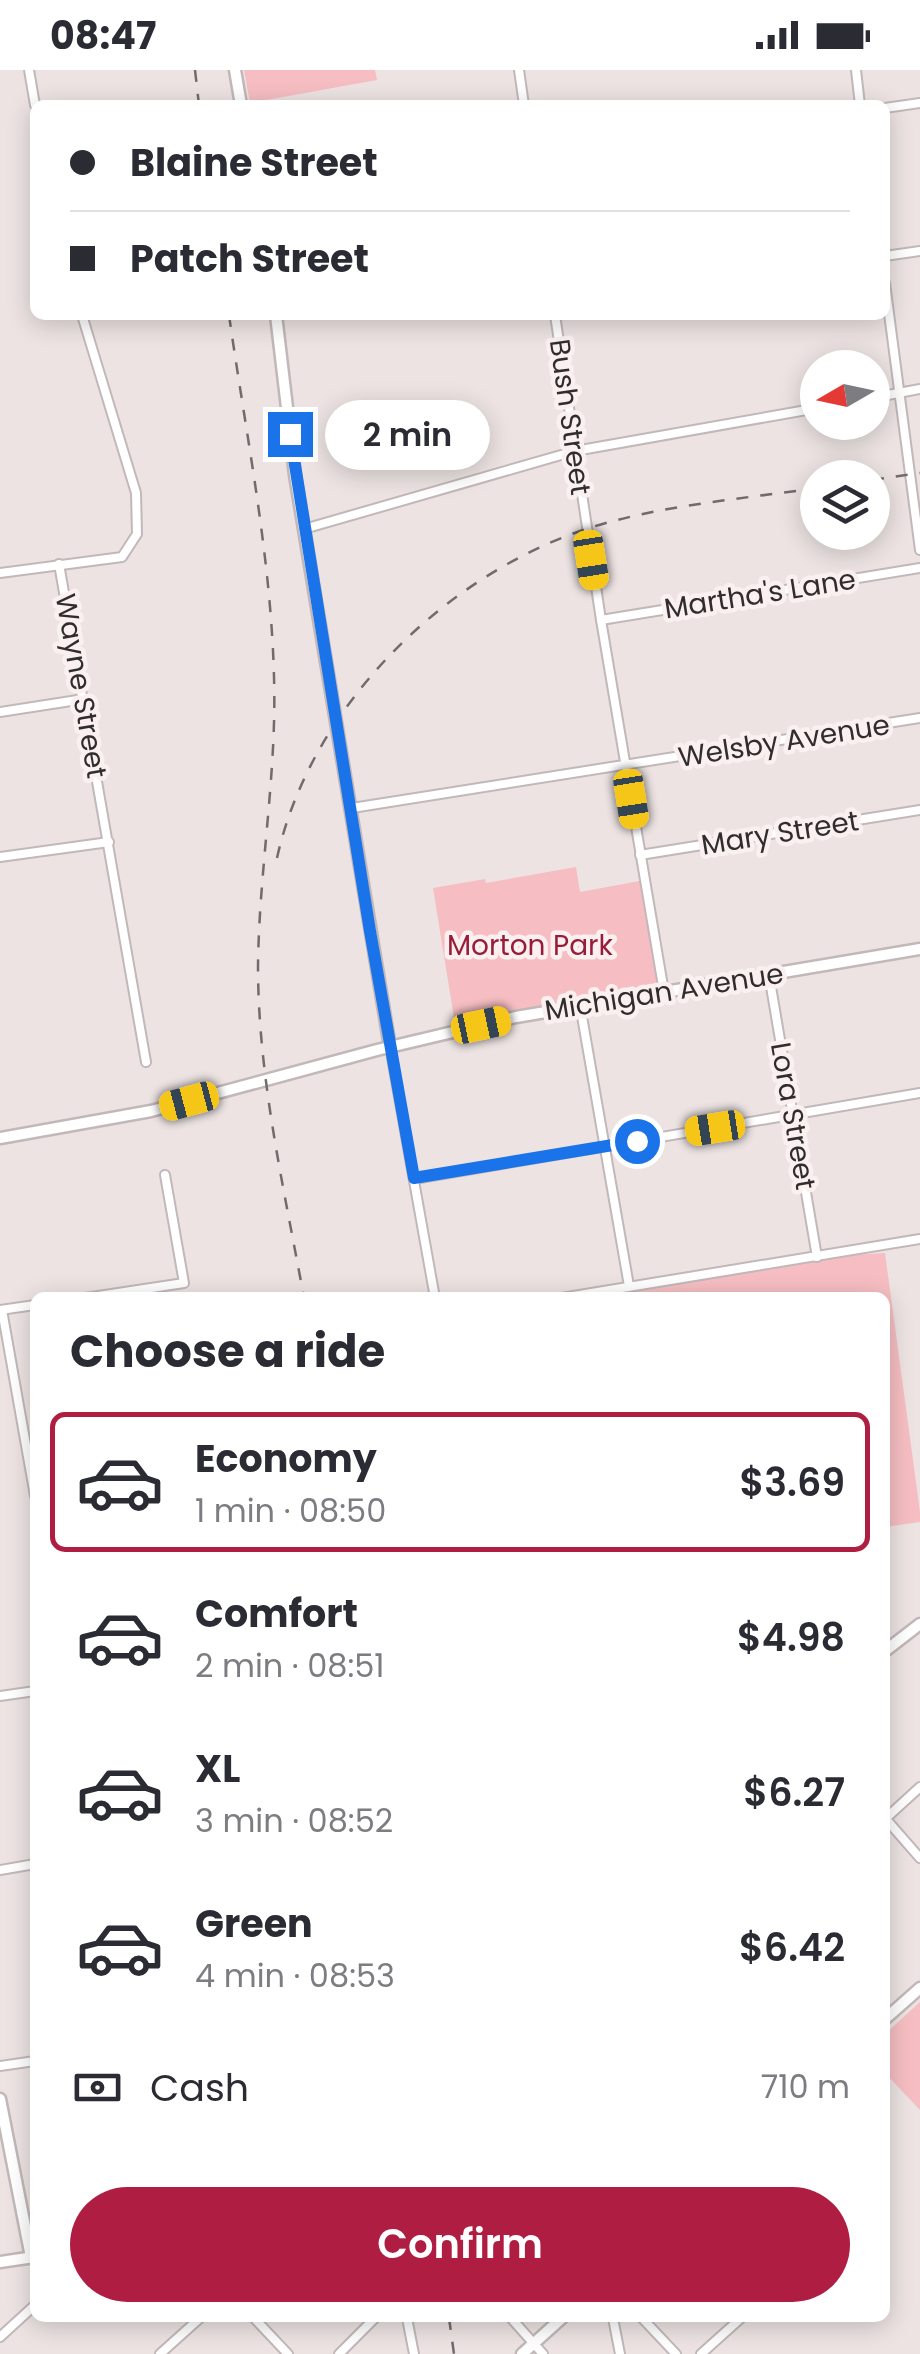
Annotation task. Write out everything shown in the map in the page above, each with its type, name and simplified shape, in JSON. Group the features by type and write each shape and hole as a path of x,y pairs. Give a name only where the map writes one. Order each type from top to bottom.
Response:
{"street":[{"path":"29,70 34,100"},
{"path":"235,70 240,100"},
{"path":"520,70 523,100"},
{"path":"856,70 859,100"},
{"path":"890,107 920,103"},
{"path":"890,255 920,251"},
{"name":"Wayne Street","path":"84,320 136,493 137,534 122,557 59,564 146,1062"},
{"path":"277,320 304,529 434,1292"},
{"name":"Bush Street","path":"556,320 601,620 664,992"},
{"path":"890,320 920,550"},
{"path":"890,395 920,390"},
{"path":"304,529 575,452 800,411"},
{"path":"0,573 59,564"},
{"name":"Martha's Lane","path":"601,620 920,568"},
{"path":"0,712 84,700"},
{"name":"Welsby Avenue","path":"352,808 920,718"},
{"name":"Mary Street","path":"640,856 920,810"},
{"path":"0,858 109,842"},
{"name":"Michigan Avenue","path":"0,1138 150,1111 390,1047 580,1005 920,949"},
{"name":"Lora Street","path":"769,975 817,1257"},
{"path":"580,1005 628,1286"},
{"path":"414,1178 920,1093"},
{"path":"122,1292 184,1283 165,1174"},
{"path":"594,1292 920,1238"},
{"path":"159,1286 160,1292"},
{"path":"30,1306 1,1310 30,1469"},
{"path":"890,1647 920,1624"},
{"path":"0,1696 30,1692"},
{"path":"890,1814 920,1787"},
{"path":"890,1825 920,1858"},
{"path":"0,1870 30,1865"},
{"path":"890,2015 920,1988"},
{"path":"0,2066 30,2062"},
{"path":"0,2099 30,2243"},
{"path":"0,2262 30,2257"},
{"path":"0,2337 30,2310"},
{"path":"160,2354 196,2322"},
{"path":"258,2322 288,2354"},
{"path":"339,2354 372,2322"},
{"path":"408,2322 414,2354"},
{"path":"515,2322 543,2354"},
{"path":"522,2354 558,2322"},
{"path":"614,2322 620,2354"},
{"path":"646,2322 676,2354"},
{"path":"700,2354 736,2322"}],"green space":[{"path":"244,70 375,70 377,80 267,100 249,100"},
{"name":"Morton Park","path":"576,867 580,892 645,880 664,992 456,1030 433,888"},
{"path":"885,1253 920,1522 890,1526 890,1292 598,1292 817,1257"},
{"path":"920,2002 920,2110 890,2078 890,2029"}],"railway":[{"path":"195,70 198,100"},
{"path":"230,320 263,541 274,677 273,750 259,930 262,1050 303,1292"},
{"path":"890,477 920,473"},
{"path":"277,858 294,803 319,750 351,701 390,655 434,615 482,580 533,551 614,521 800,490"},
{"path":"450,2322 454,2354"}],"route":[{"path":"290,434 414,1178 637,1141"}]}
